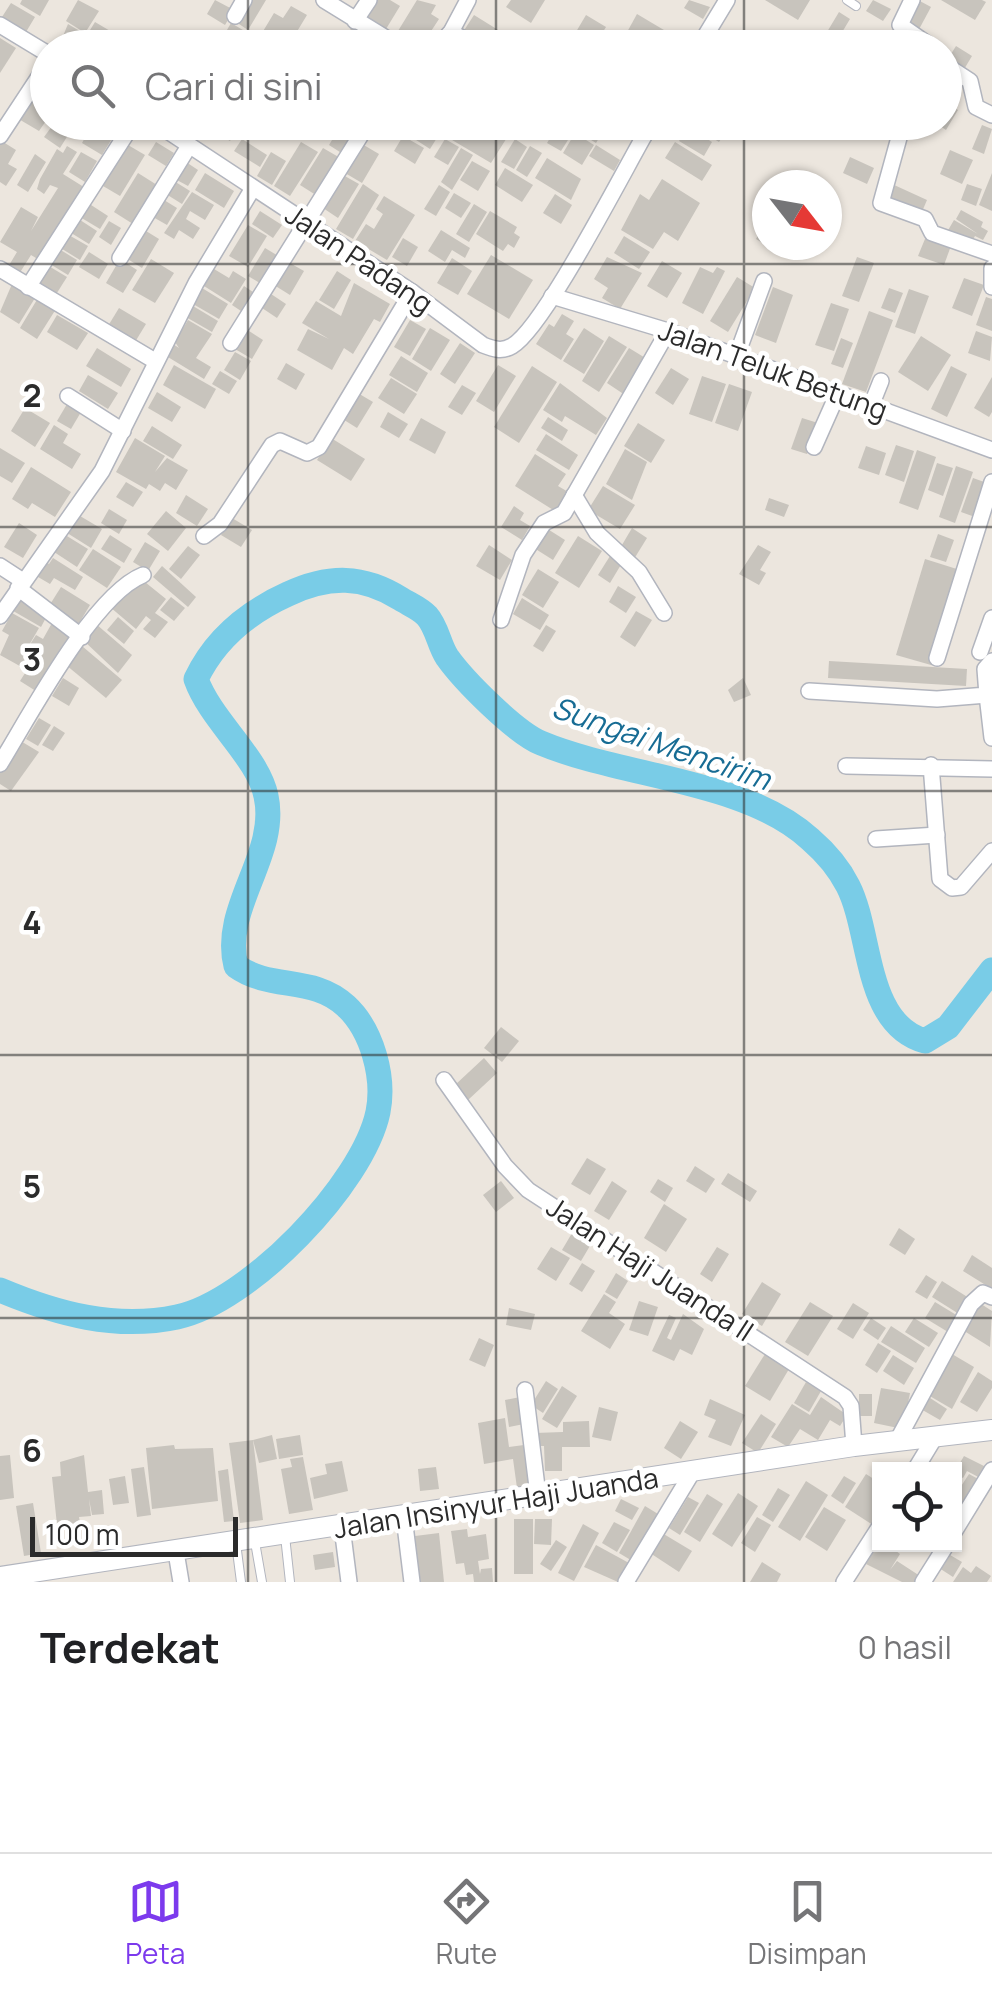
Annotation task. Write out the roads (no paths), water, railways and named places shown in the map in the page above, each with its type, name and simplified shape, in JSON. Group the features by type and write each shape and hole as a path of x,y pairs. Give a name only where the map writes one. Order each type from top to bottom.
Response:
{"street":[{"path":"236,16 244,0"},
{"path":"324,0 371,30"},
{"path":"355,21 369,0"},
{"path":"453,30 468,0"},
{"path":"709,30 727,0"},
{"path":"906,30 900,26 912,0"},
{"path":"0,25 30,43"},
{"path":"962,76 970,81 976,107 992,115"},
{"path":"0,136 30,90"},
{"path":"28,287 122,140"},
{"name":"Jalan Padang","path":"180,140 412,292 483,346 496,350 516,344 552,296"},
{"path":"231,343 359,140"},
{"path":"552,296 642,140"},
{"path":"898,140 882,203 925,219 930,231 938,236 992,254"},
{"path":"120,258 189,146"},
{"path":"0,616 102,471 155,361 253,188"},
{"path":"992,268 992,287"},
{"path":"0,269 155,361"},
{"path":"736,355 764,281"},
{"path":"204,536 220,524 272,445 285,442 307,453 319,447 412,292"},
{"name":"Jalan Teluk Betung","path":"552,296 668,331 992,450"},
{"path":"501,620 523,555 544,523 560,517 668,331"},
{"path":"871,406 880,381"},
{"path":"814,447 838,393"},
{"path":"68,396 123,432"},
{"path":"938,658 992,482"},
{"path":"574,495 597,533 640,572 664,614"},
{"path":"0,566 82,638"},
{"path":"0,764 82,638 119,593 143,576"},
{"path":"992,618 985,668 992,738"},
{"path":"809,691 937,700 987,695"},
{"path":"930,765 940,879 952,888 961,887 992,851"},
{"path":"846,766 992,769"},
{"path":"876,839 936,835"},
{"name":"Jalan Haji Juanda II","path":"444,1080 505,1166 528,1190 845,1398 851,1406 854,1446"},
{"path":"898,1441 971,1304 983,1294 992,1297"},
{"path":"525,1390 538,1495"},
{"name":"Jalan Insinyur Haji Juanda","path":"0,1577 854,1446 992,1430"},
{"path":"920,1462 936,1436"},
{"path":"962,1519 992,1470"},
{"path":"626,1582 693,1471"},
{"path":"404,1517 412,1582"},
{"path":"342,1527 350,1582"},
{"path":"844,1582 872,1538"},
{"path":"176,1552 181,1582"},
{"path":"923,1582 942,1552"}],"lane":[{"path":"848,0 856,6"},
{"path":"284,1536 290,1582"},
{"path":"240,1582 246,1542"},
{"path":"246,1542 262,1582"}],"waterway":[{"name":"Sungai Mencirim","path":"0,1290 65,1313 132,1322 177,1317 206,1307 237,1289 299,1236 327,1205 368,1141 378,1112 380,1084 369,1041 355,1016 320,990 263,978 236,966 236,923 265,839 266,796 254,767 212,710 196,679 213,651 234,628 273,601 318,583 346,580 373,585 424,613 447,657 465,679 504,717 541,743 752,804 783,819 810,839 844,879 856,905 880,997 905,1031 925,1041 948,1027 992,970"}]}
